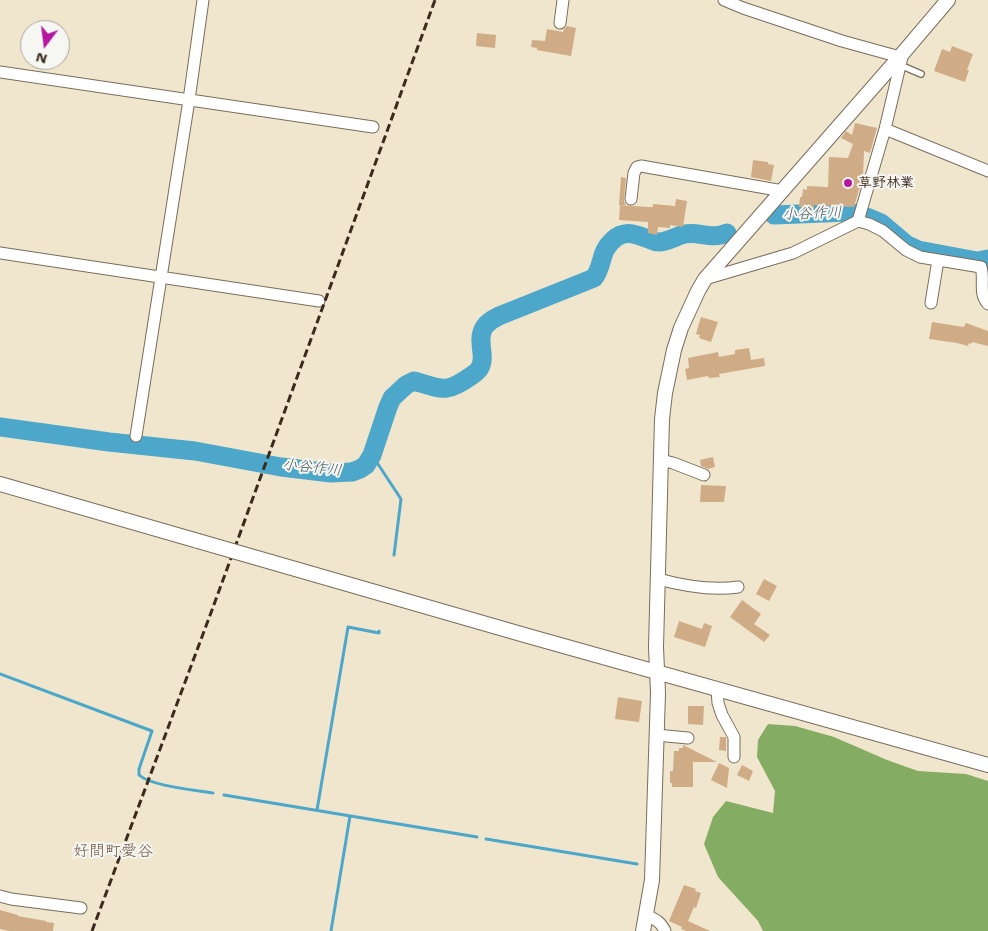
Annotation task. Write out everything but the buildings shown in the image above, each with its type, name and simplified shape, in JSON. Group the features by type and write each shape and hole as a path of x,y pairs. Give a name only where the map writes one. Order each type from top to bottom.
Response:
{"street":[{"path":"136,436 203,0"},
{"path":"560,23 564,0"},
{"path":"724,0 842,41 901,59"},
{"path":"643,931 652,880 662,419 665,392 680,328 705,279 901,59 948,0"},
{"path":"705,279 793,253 859,216 885,129 901,59"},
{"path":"0,72 373,127"},
{"path":"885,129 988,171"},
{"path":"631,199 634,174 637,167 641,166 783,191"},
{"path":"859,216 883,231 906,250 920,257 985,268 981,285 982,295 988,304"},
{"path":"0,254 319,301"},
{"path":"931,303 938,260"},
{"path":"661,460 704,475"},
{"path":"0,484 988,765"},
{"path":"658,579 709,588 738,587"},
{"path":"717,689 718,703 722,715 734,737 734,757"},
{"path":"656,735 688,738"},
{"path":"0,896 81,908"},
{"path":"646,915 661,924 664,931"}],"lane":[{"path":"901,59 921,74"}],"green space":[{"path":"768,724 795,726 834,737 918,771 966,774 988,781 988,931 763,931 758,921 718,877 704,844 713,817 726,801 773,813 775,791 757,757 758,740"}],"waterway":[{"name":"小谷作川","path":"774,215 848,212 881,223 907,245 918,250 977,261 988,259"},
{"name":"小谷作川","path":"0,427 109,442 195,451 281,467 331,473 352,472 366,465 372,455 392,398 406,385 414,381 438,388 449,388 473,375 481,364 481,337 483,329 488,323 499,316 594,278 605,250 617,237 631,234 659,242 690,233 710,236 727,233"},
{"path":"372,455 401,499 394,555"},
{"path":"317,810 348,627 379,633 379,631"},
{"path":"0,674 152,731 139,769 139,775 163,785 213,793"},
{"path":"224,795 477,837"},
{"path":"331,931 350,816"},
{"path":"486,839 637,864"}],"railway":[{"path":"92,931 212,610 435,0"}],"place":[{"name":"草野林業","path":"848,183"}],"district":[{"name":"好間町愛谷","path":"113,852"}]}
